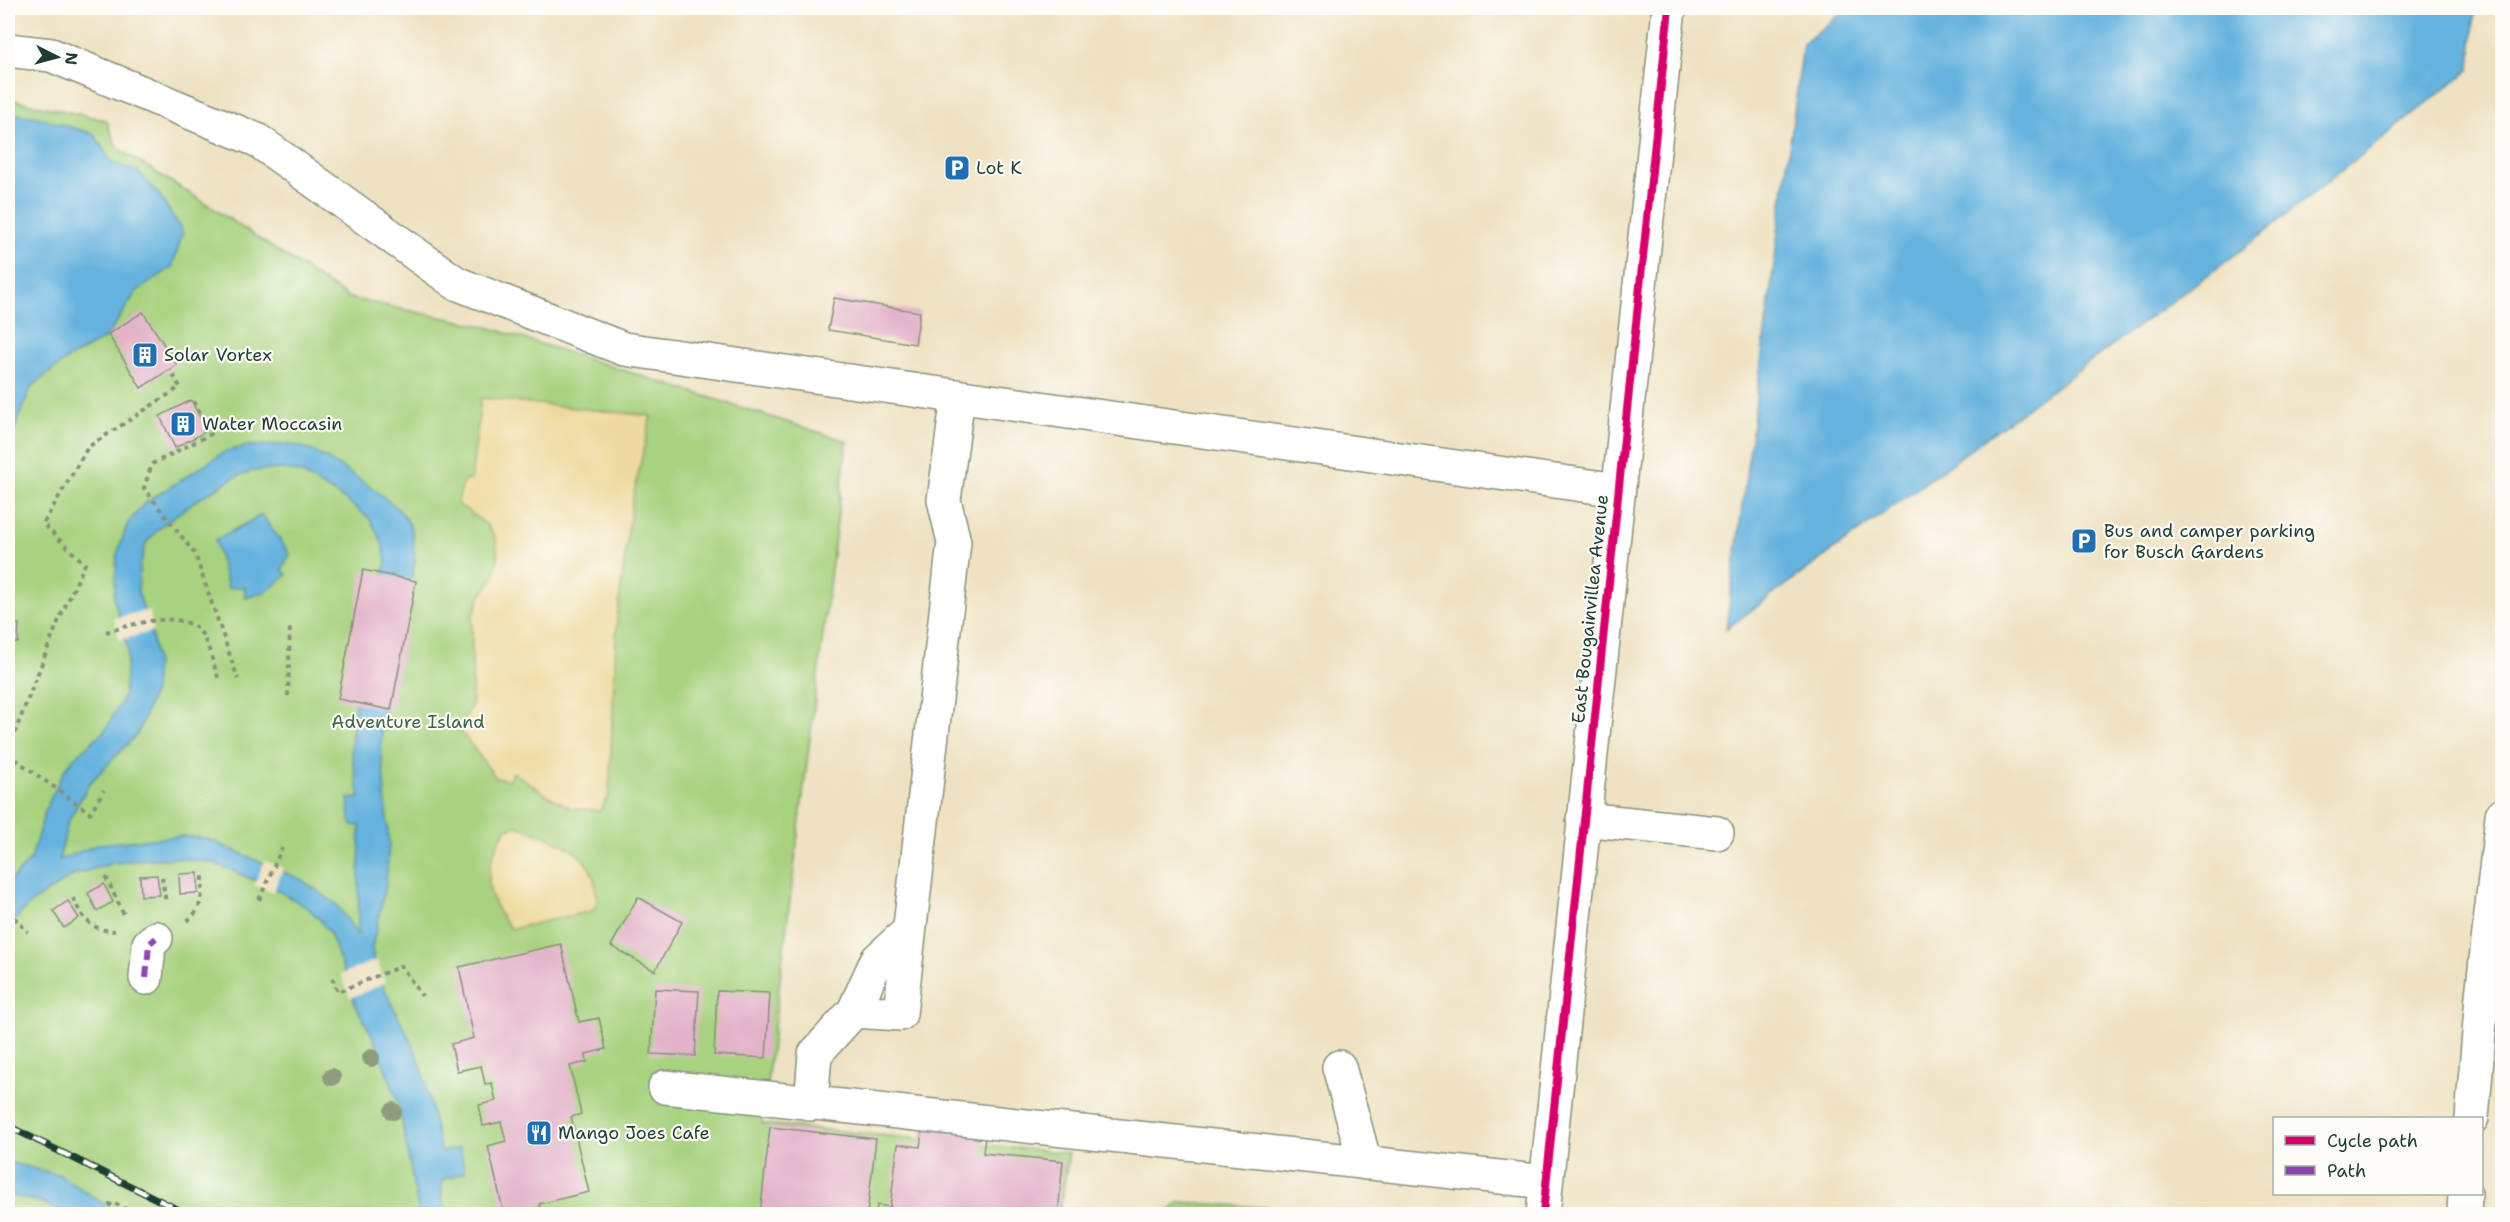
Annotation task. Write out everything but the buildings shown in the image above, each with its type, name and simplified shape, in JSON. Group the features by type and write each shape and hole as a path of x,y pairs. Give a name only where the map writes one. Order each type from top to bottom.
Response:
{"street":[{"name":"East Bougainvillea Avenue","path":"1543,1215 1670,8"},
{"path":"8,50 51,55 257,140 456,283 624,350 1618,490"},
{"path":"854,1011 900,1014 954,542 944,500 958,396"},
{"path":"2472,1117 2492,997 2502,815"},
{"path":"1583,819 1717,833"},
{"path":"811,1104 815,1054 854,1011 877,960 909,931"},
{"path":"146,978 151,936"},
{"path":"1339,1067 1365,1164"},
{"path":"665,1087 1546,1182"},
{"path":"2464,1215 2465,1195"}],"path":[{"path":"104,790 90,813 8,752 58,622 85,564 43,524 88,447 180,387 170,369"},
{"path":"193,404 195,403 211,435 152,464 144,488 195,554 238,679"},
{"path":"106,632 150,621 178,619 202,633 219,680"},
{"path":"288,696 290,626"},
{"path":"259,900 282,848"},
{"path":"73,898 82,918 92,927 151,936 196,914 201,905 203,876"},
{"path":"106,878 151,936"},
{"path":"8,910 28,932"},
{"path":"332,978 338,992 401,966 422,996"},
{"path":"104,1215 112,1202 136,1214"}],"green space":[{"name":"Adventure Island","path":"8,99 106,120 117,148 349,298 484,326 847,441 762,1124 1069,1153 1059,1214 8,1214"},
{"path":"1180,1202 1303,1210 1313,1214 1166,1214"}],"sand":[{"path":"481,398 651,416 632,502 617,618 609,794 600,811 571,808 513,772 509,780 496,778 459,729 472,705 472,618 481,595 494,577 498,558 496,539 487,525 457,503 464,480 471,481"},
{"path":"517,826 562,844 585,862 592,874 596,889 596,907 591,911 511,929 495,905 489,881 490,868 498,843 506,829"}],"water":[{"path":"1848,8 2475,8 2470,69 2239,252 1726,629 1803,44"},
{"path":"8,113 37,117 94,134 112,163 139,172 160,196 183,232 172,267 136,292 107,337 66,360 31,387 8,445"},
{"path":"248,446 299,446 324,457 374,489 400,511 411,530 415,562 384,708 381,745 389,843 386,884 372,948 382,984 415,1050 423,1073 441,1152 460,1148 465,1172 443,1180 442,1198 448,1214 419,1214 398,1102 374,1039 356,1006 331,935 308,908 275,889 214,863 178,858 137,860 109,864 74,875 33,901 8,927 8,883 31,859 46,808 64,771 74,758 106,729 124,696 128,650 114,598 117,554 128,523 146,502 226,451","holes":["282,469 301,473 344,499 370,519 382,543 386,561 353,716 351,750 360,798 348,799 351,825 360,826 358,935 336,904 302,880 208,839 183,836 99,844 59,860 68,822 89,784 138,733 154,691 156,660 151,631 138,592 140,566 146,543 159,528 195,501 235,477 253,471"]},
{"path":"262,515 290,554 282,569 287,575 266,592 245,598 245,587 228,588 215,540"},
{"path":"8,1162 60,1175 119,1214 65,1214 41,1202 8,1195"}],"pier":[{"path":"149,610 154,631 120,640 114,618"},
{"path":"265,861 284,868 273,892 254,885"},
{"path":"377,960 385,983 350,998 341,974"}],"railway":[{"path":"8,1126 187,1214"}],"marked path":[{"path":"146,978 149,944 156,938"}],"cycle path":[{"path":"1543,1214 1669,8"}],"place":[{"name":"Lot K","path":"957,168"},
{"name":"Solar Vortex","path":"145,355"},
{"name":"Water Moccasin","path":"183,424"},
{"name":"Bus and camper parking for Busch Gardens","path":"2084,541"},
{"name":"Mango Joes Cafe","path":"539,1133"}]}
